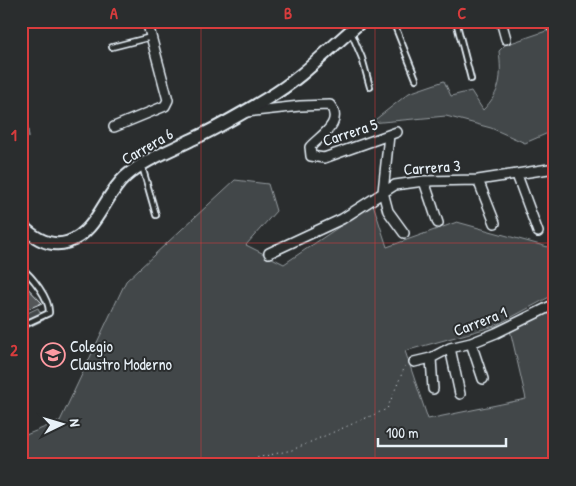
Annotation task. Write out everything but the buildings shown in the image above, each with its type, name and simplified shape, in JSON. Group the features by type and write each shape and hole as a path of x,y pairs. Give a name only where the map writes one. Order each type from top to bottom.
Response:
{"street":[{"path":"114,127 165,106 168,97 147,21"},
{"name":"Carrera 6","path":"21,225 40,240 58,244 79,236 87,229 119,183 142,164 243,112 299,78 362,21"},
{"path":"501,21 506,39"},
{"name":"Carrera 6","path":"243,112 330,105 335,112 334,122 310,147 311,156"},
{"name":"Carrera 5","path":"311,156 324,158 393,134 384,192"},
{"name":"Carrera 3","path":"269,253 342,219 395,185 424,181 478,180 555,168"},
{"path":"517,175 538,232"},
{"path":"478,180 495,223"},
{"path":"424,181 438,223"},
{"path":"384,192 388,211 404,233"},
{"name":"Carrera 1","path":"414,362 431,358 450,348 471,343 555,304"},
{"path":"471,343 483,379"},
{"path":"450,348 460,394"},
{"path":"431,358 433,389"}],"lane":[{"path":"394,21 416,79"},
{"path":"456,21 472,79"},
{"path":"351,30 362,58 370,87"},
{"path":"112,46 151,38"},
{"path":"142,164 156,215"},
{"path":"21,268 29,274 49,306 49,313 21,326"}],"path":[{"path":"251,465 256,458 292,450 387,409 404,366 414,362"}],"shaded area":[{"path":"555,28 555,130 525,143 491,128 446,116 371,123 409,93 444,81 451,96 471,91 483,110 494,97 499,84 499,51 505,45"},
{"path":"24,96 29,137 21,139 21,97"},
{"path":"235,180 268,184 276,211 246,245 284,264 373,204 387,247 457,222 555,249 555,294 495,326 405,351 428,419 526,399 508,321 555,307 555,465 21,465 21,437 60,421 126,281"},
{"path":"38,308 44,320 21,331 21,316"}],"place":[{"name":"Colegio Claustro Moderno","path":"53,355"}]}
